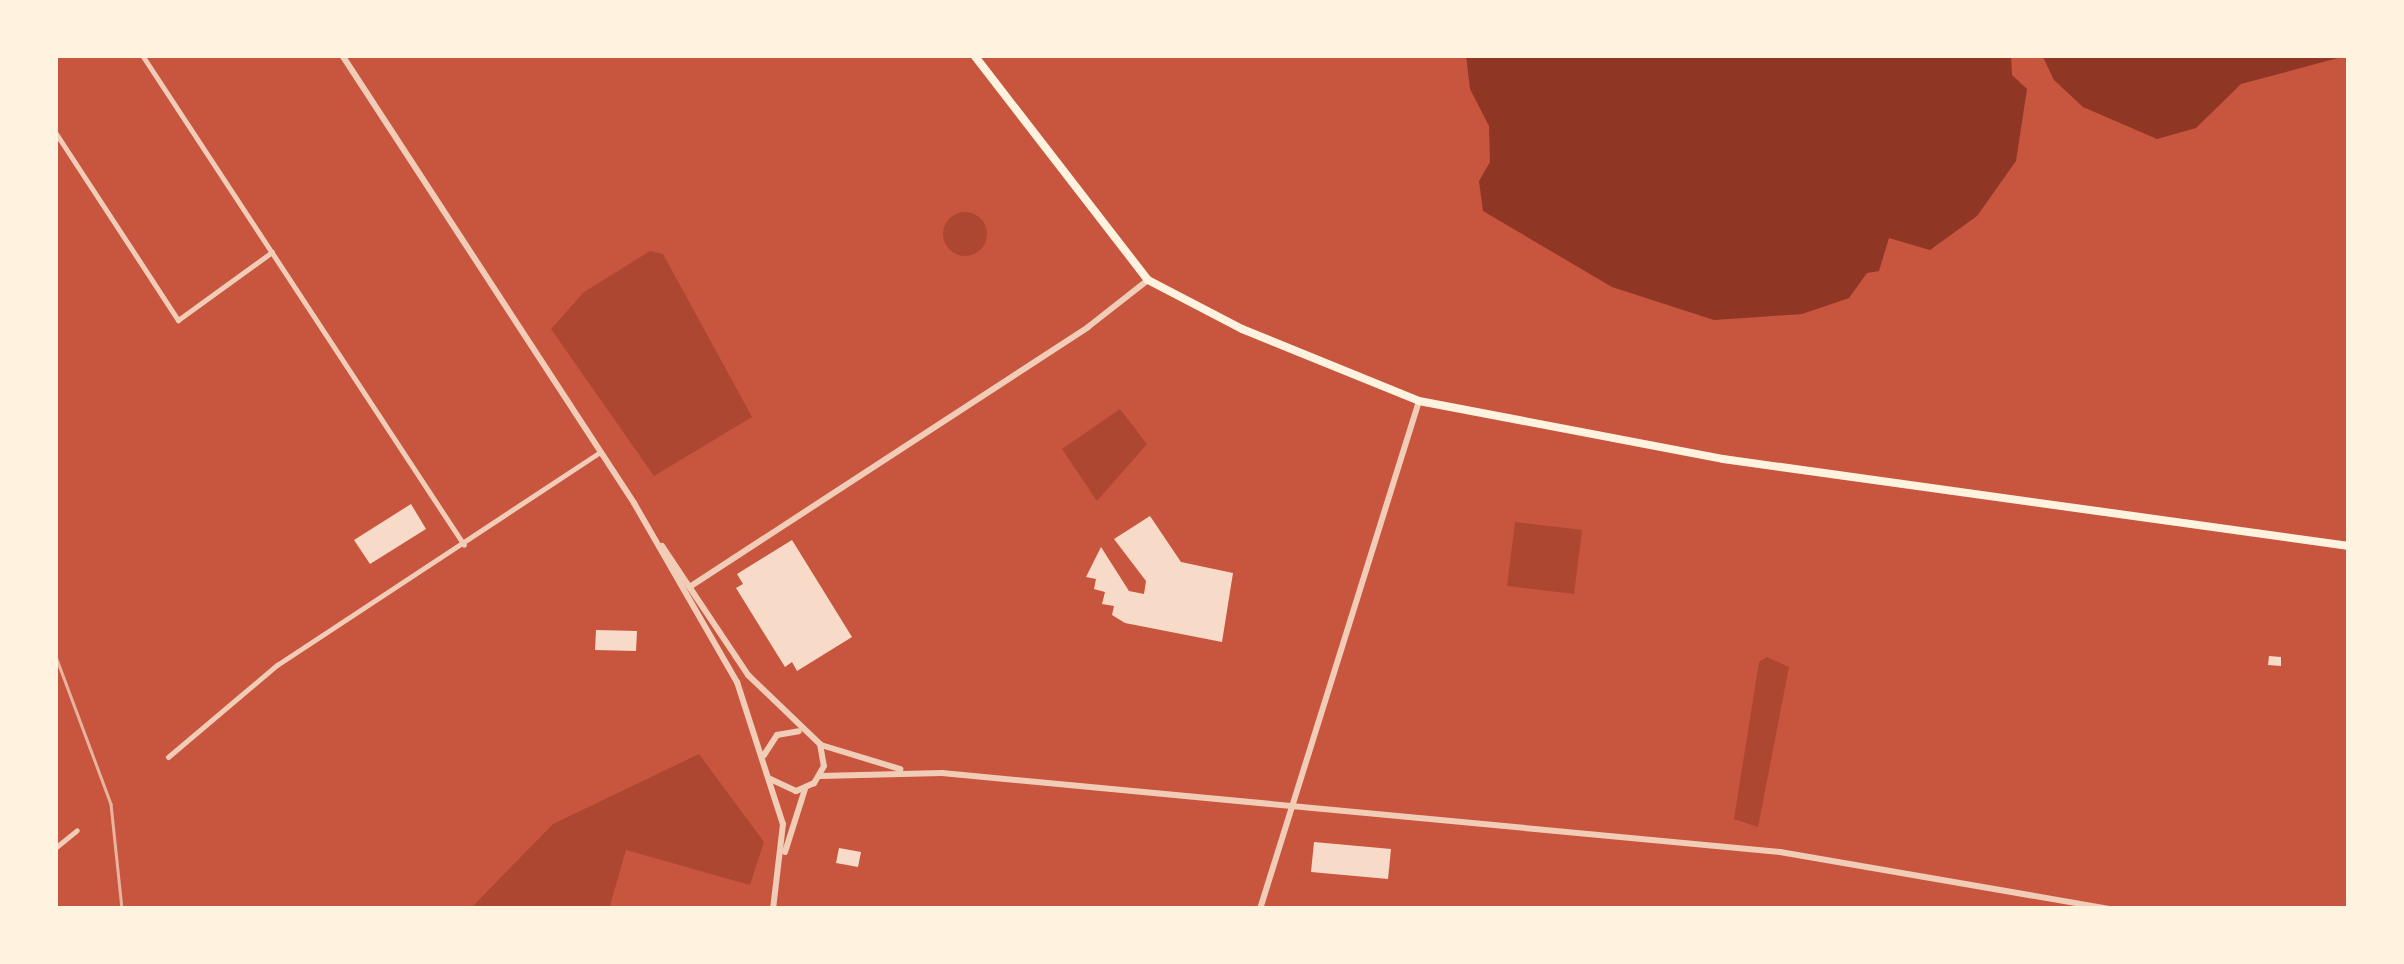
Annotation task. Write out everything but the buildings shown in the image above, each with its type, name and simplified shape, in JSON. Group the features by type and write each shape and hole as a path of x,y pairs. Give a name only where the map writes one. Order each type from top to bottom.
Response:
{"main road":[{"path":"974,55 1148,280 1242,330 1419,401 1785,468 2349,546"}],"street":[{"path":"142,55 464,545"},
{"path":"342,55 655,538 737,682 781,814 782,858"},
{"path":"55,132 178,320 272,252"},
{"path":"691,586 1088,327 1148,280"},
{"path":"1260,909 1419,401"},
{"path":"168,758 277,665 600,452"},
{"path":"655,538 748,675 800,731 820,744 906,770"},
{"path":"764,757 777,735 800,731"},
{"path":"820,744 820,776"},
{"path":"773,909 782,858 805,789 820,776 906,770 1780,852 2108,909"},
{"path":"767,775 786,790 805,789"},
{"path":"55,848 77,830"}],"shaded area":[{"path":"1466,55 2011,55 2012,75 2027,89 2016,161 1977,216 1930,250 1889,238 1879,271 1867,273 1849,298 1802,314 1714,320 1612,287 1483,211 1479,181 1490,162 1489,126 1470,89"},
{"path":"2042,55 2349,55 2241,84 2196,128 2157,139 2083,107 2054,80"},
{"path":"965,212 980,219 987,234 980,249 965,256 950,249 943,234 950,219"},
{"path":"650,251 663,254 752,417 654,476 551,329 584,292"},
{"path":"1120,409 1147,444 1097,501 1062,449"},
{"path":"1515,522 1582,530 1574,594 1507,586"},
{"path":"1767,657 1789,667 1758,827 1734,819 1759,662"},
{"path":"699,754 764,842 750,885 626,850 609,909 470,909 553,824"}],"railway":[{"path":"55,654 111,804 122,909"}]}
